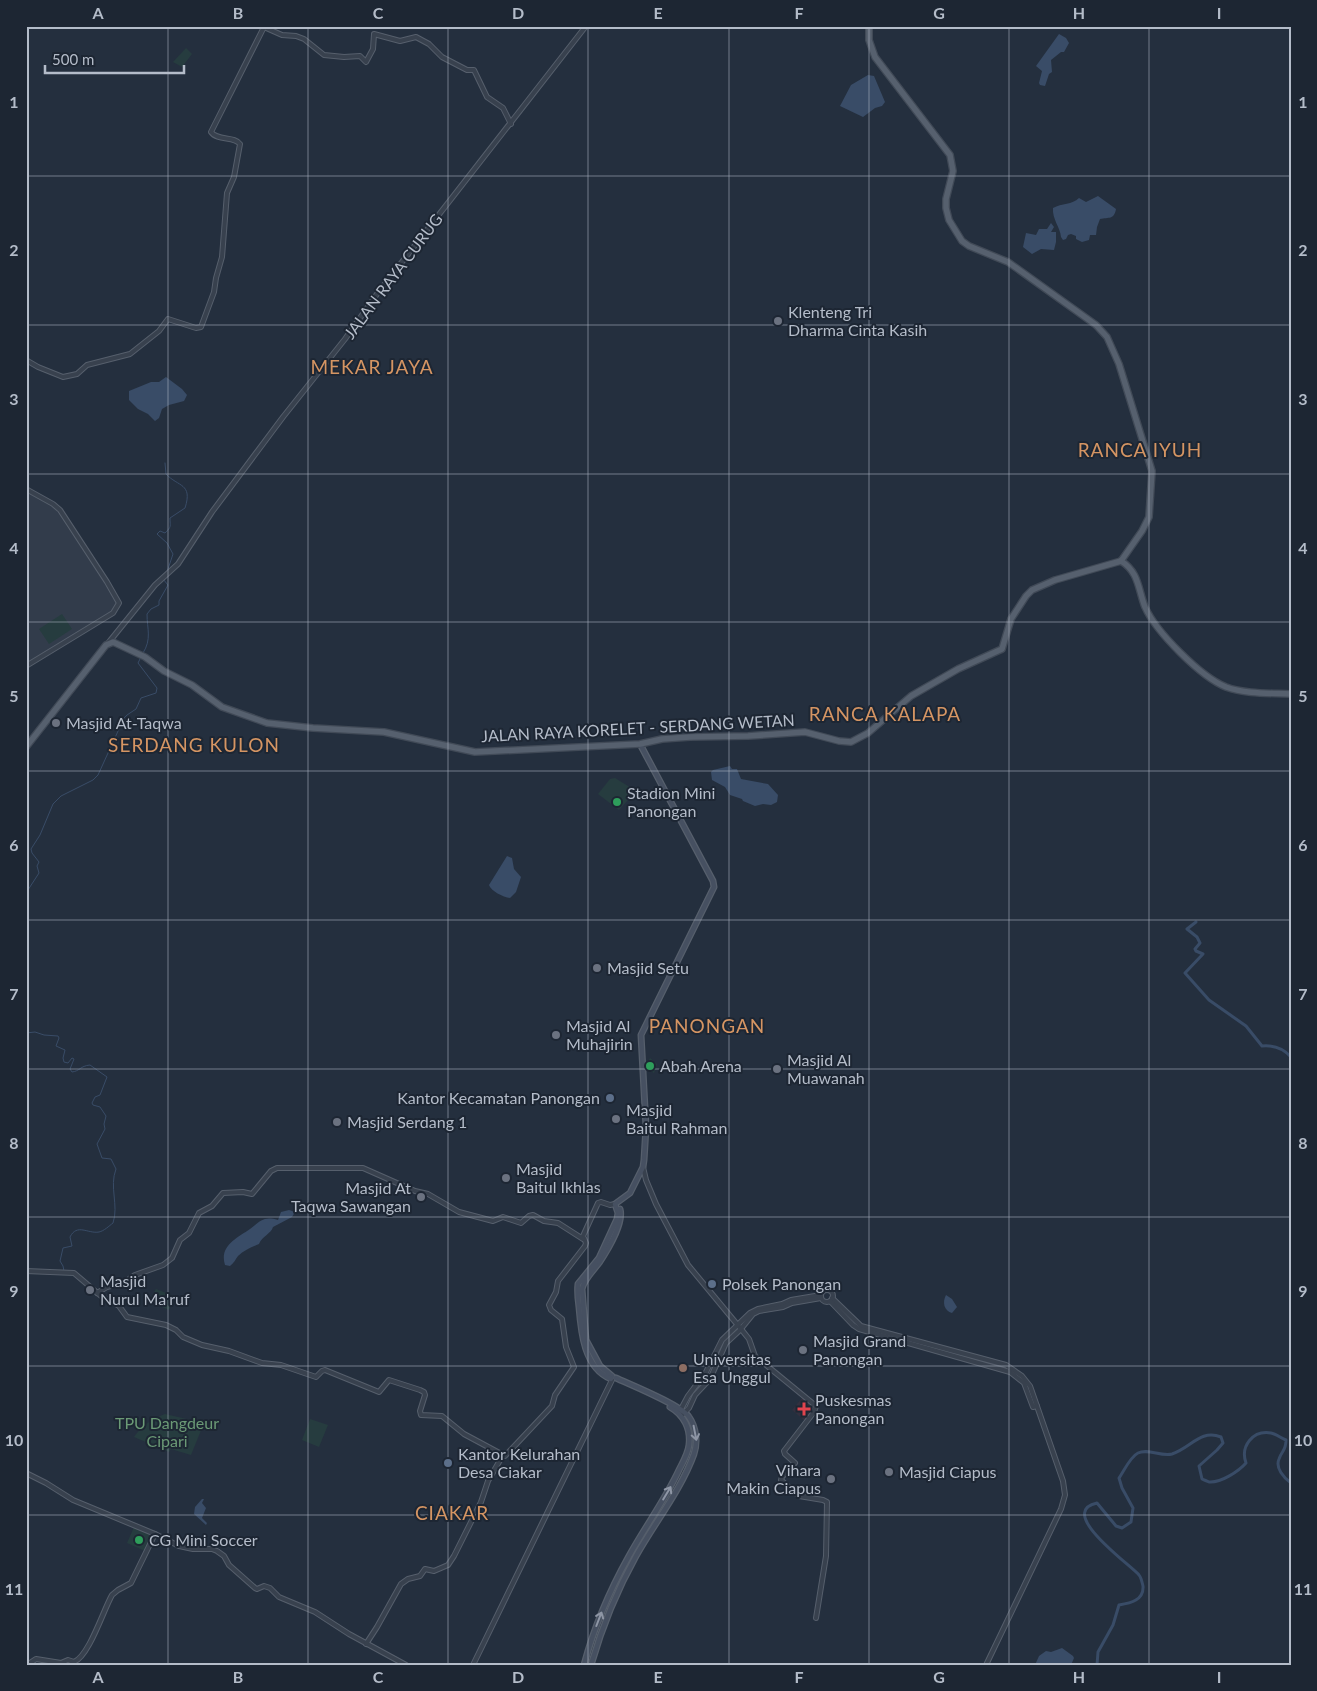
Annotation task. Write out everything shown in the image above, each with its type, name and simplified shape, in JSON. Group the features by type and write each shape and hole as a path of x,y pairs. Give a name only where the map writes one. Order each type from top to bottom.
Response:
{"main road":[{"path":"869,26 869,40 875,57 950,155 952,171 946,208 949,220 960,238 969,246 1008,262 1096,325 1114,350 1152,471 1149,516 1142,531 1121,561 1133,571 1146,609 1178,650 1192,664 1216,682 1241,690 1291,694"},
{"name":"JALAN RAYA KORELET - SERDANG WETAN","path":"109,643 118,644 142,655 164,671 192,685 222,707 267,723 384,732 475,752 640,744 690,737 757,736 805,732 839,741 851,742 868,733 911,696 958,669 1002,649 1011,619 1032,590 1059,579 1121,561"},
{"path":"26,747 109,643"},
{"path":"591,1665 597,1643 618,1592 674,1481 688,1450 689,1438 684,1415 670,1404 600,1372 584,1345 578,1288 580,1281 599,1258 618,1219 617,1203 630,1193 643,1170 646,1130 640,1051 641,1034 714,887 708,872 640,744"},
{"path":"613,1378 684,1415"},
{"path":"584,1665 592,1637 629,1555 660,1510"}],"street":[{"name":"JALAN RAYA CURUG","path":"109,643 155,585 180,561 215,507 283,417 586,26"},
{"path":"26,366 27,360 38,368 63,377 76,374 90,364 130,354 159,331 168,319 200,328 214,292 222,257 227,196 235,172 240,143 214,135 211,132 264,27 282,35 296,36 304,39 324,55 360,56 365,62 373,49 374,34 400,41 416,37 430,44 443,58 467,70 474,70 487,97 503,108 511,124"},
{"path":"26,489 58,508 107,582 119,604 113,613 26,666"},
{"path":"97,1292 125,1282 135,1274 164,1266 172,1258 181,1238 189,1232 199,1213 211,1207 223,1193 242,1192 252,1194 271,1171 283,1167 362,1168 417,1192 428,1194 461,1212 493,1221 505,1217 519,1223 533,1215 544,1221 558,1223 583,1239 586,1243 585,1246 558,1281 556,1292 549,1305 550,1309 559,1315 563,1321 566,1347 574,1367 555,1395 552,1406 504,1456 488,1481 481,1502 449,1564 434,1571 425,1569 420,1576 408,1579 401,1584 366,1644"},
{"path":"643,1170 656,1204 688,1265 749,1339 755,1356 816,1406 814,1412 784,1451 795,1464 781,1480 799,1496 827,1502 826,1556 816,1618"},
{"path":"583,1239 598,1203 610,1205 617,1203"},
{"path":"26,1271 74,1273 118,1306 128,1318 166,1325 176,1330 183,1337 262,1363 281,1365 316,1377 325,1370 378,1392 389,1380 420,1390 425,1395 420,1411 421,1415 442,1416 462,1433 504,1456"},
{"path":"821,1297 823,1291 828,1290 832,1293 831,1300 853,1325 859,1329 1010,1372 1024,1383 1033,1407 1037,1406 1063,1481 1064,1500 986,1665"},
{"path":"684,1415 695,1395 711,1376 726,1343 756,1312 791,1302 821,1297"},
{"path":"821,1297 824,1302 831,1300"},
{"path":"684,1415 685,1402 706,1372 722,1340 740,1327"},
{"path":"706,1372 711,1376"},
{"path":"473,1665 613,1378"},
{"path":"670,1404 685,1402"},
{"path":"684,1415 689,1408"},
{"path":"26,1473 73,1500 179,1546 196,1550 214,1549 224,1556 229,1566 255,1588 258,1589 265,1586 270,1588 279,1597 315,1612 402,1665"},
{"path":"27,1665 36,1659 61,1663 68,1660 77,1661 86,1650 112,1595 132,1583 155,1534"},
{"path":"366,1644 406,1665"}],"shaded area":[{"path":"26,491 55,508 116,601 116,606 112,611 26,665"},
{"name":"Puskesmas Panongan","path":"803,1397 815,1406 805,1421 792,1410"}],"green space":[{"path":"186,48 192,54 182,67 173,62"},
{"path":"62,614 72,629 49,644 39,629"},
{"name":"Stadion Mini Panongan","path":"615,778 636,791 619,810 598,794 610,779"},
{"name":"Abah Arena","path":"650,1058 657,1064 654,1073 643,1067 643,1062 647,1064"},
{"path":"156,1289 174,1296 169,1310 149,1300"},
{"name":"TPU Dangdeur Cipari","path":"165,1414 204,1423 191,1455 171,1449 169,1452 134,1437 147,1423"},
{"path":"310,1419 328,1425 319,1447 302,1440"},
{"name":"CG Mini Soccer","path":"134,1527 151,1534 152,1537 145,1551 127,1543"}],"water":[{"path":"1059,34 1066,38 1069,43 1064,52 1061,52 1051,60 1052,72 1049,74 1045,86 1040,85 1042,71 1036,66"},
{"path":"868,75 874,76 885,102 882,106 875,108 863,117 840,106 851,85"},
{"path":"1098,196 1116,209 1114,215 1100,219 1096,235 1090,235 1089,240 1082,242 1071,234 1063,240 1053,208 1073,202 1079,198 1086,202"},
{"path":"1051,223 1054,227 1051,232 1056,232 1054,250 1041,249 1032,254 1023,247 1026,233 1036,235 1039,229 1047,229"},
{"path":"166,377 187,395 184,401 162,409 159,418 155,421 129,400 129,391 151,382 159,382"},
{"path":"730,766 732,769 737,769 741,779 768,784 778,795 777,802 771,805 755,806 730,795 725,787 712,780 711,772"},
{"path":"507,856 512,858 514,869 521,877 516,892 510,898 498,893 489,885"},
{"path":"289,1210 295,1212 292,1217 273,1227 259,1244 240,1254 233,1264 230,1266 225,1265 225,1253 230,1243 263,1220 278,1220 281,1212"},
{"path":"946,1295 952,1299 957,1307 952,1313 944,1306"},
{"path":"204,1499 202,1503 206,1508 202,1518 207,1523 206,1525 194,1514 195,1507"},
{"path":"1062,1648 1073,1656 1071,1665 1035,1665 1039,1656 1046,1651 1051,1652"}],"waterway":[{"path":"165,463 166,474 183,486 187,494 185,508 170,518 170,526 165,533 160,531 157,534 167,543 173,554 167,572"},
{"path":"143,653 148,638 147,614 151,609 159,605 159,601 168,585 163,579"},
{"path":"26,893 39,873 37,866 39,862 31,849 40,835 53,804 61,796 93,780 98,775 124,718 136,709 141,698 156,693 157,688 138,663 141,657"},
{"path":"1196,922 1187,929 1197,937 1200,943 1195,949 1196,951 1203,954 1185,973 1209,1000 1246,1026 1262,1046 1278,1048 1285,1051 1291,1057"},
{"path":"26,1033 35,1032 58,1036 56,1046 65,1050 64,1062 68,1063 72,1058 74,1059 70,1069 72,1072 90,1065 107,1077 100,1095 95,1097 92,1103 100,1107 106,1116 105,1129 97,1144 102,1158 111,1159 116,1169 113,1183 115,1216 113,1223 101,1231 79,1230 73,1233 70,1237 72,1246 63,1248 60,1261 64,1271"},
{"path":"1097,1665 1098,1652 1113,1625 1119,1605 1139,1598 1143,1591 1143,1586 1139,1575 1112,1551 1090,1527 1085,1517 1086,1508 1097,1503 1116,1526 1122,1528 1131,1522 1133,1508 1122,1488 1119,1478 1135,1455 1146,1451 1168,1455 1179,1451 1201,1437 1207,1435 1221,1437 1223,1443 1199,1466 1202,1479 1214,1482 1229,1476 1246,1463 1245,1451 1250,1440 1259,1434 1271,1433 1286,1440 1278,1466 1283,1476 1291,1483"}],"place":[{"name":"Klenteng Tri Dharma Cinta Kasih","path":"778,321"},
{"name":"Masjid At-Taqwa","path":"56,723"},
{"name":"Stadion Mini Panongan","path":"617,802"},
{"name":"Masjid Setu","path":"597,968"},
{"name":"Masjid Al Muhajirin","path":"556,1035"},
{"name":"Abah Arena","path":"650,1066"},
{"name":"Masjid Al Muawanah","path":"777,1069"},
{"name":"Kantor Kecamatan Panongan","path":"610,1098"},
{"name":"Masjid Baitul Rahman","path":"616,1119"},
{"name":"Masjid Serdang 1","path":"337,1122"},
{"name":"Masjid Baitul Ikhlas","path":"506,1178"},
{"name":"Masjid At Taqwa Sawangan","path":"421,1197"},
{"name":"Polsek Panongan","path":"712,1284"},
{"name":"Masjid Nurul Ma'ruf","path":"90,1290"},
{"name":"Masjid Grand Panongan","path":"803,1350"},
{"name":"Universitas Esa Unggul","path":"683,1368"},
{"name":"Puskesmas Panongan","path":"804,1409"},
{"name":"Kantor Kelurahan Desa Ciakar","path":"448,1463"},
{"name":"Masjid Ciapus","path":"889,1472"},
{"name":"Vihara Makin Ciapus","path":"831,1479"},
{"name":"CG Mini Soccer","path":"139,1540"}],"district":[{"name":"MEKAR JAYA","path":"372,367"},
{"name":"RANCA IYUH","path":"1140,450"},
{"name":"RANCA KALAPA","path":"885,714"},
{"name":"SERDANG KULON","path":"194,745"},
{"name":"PANONGAN","path":"707,1026"},
{"name":"CIAKAR","path":"452,1513"}]}
